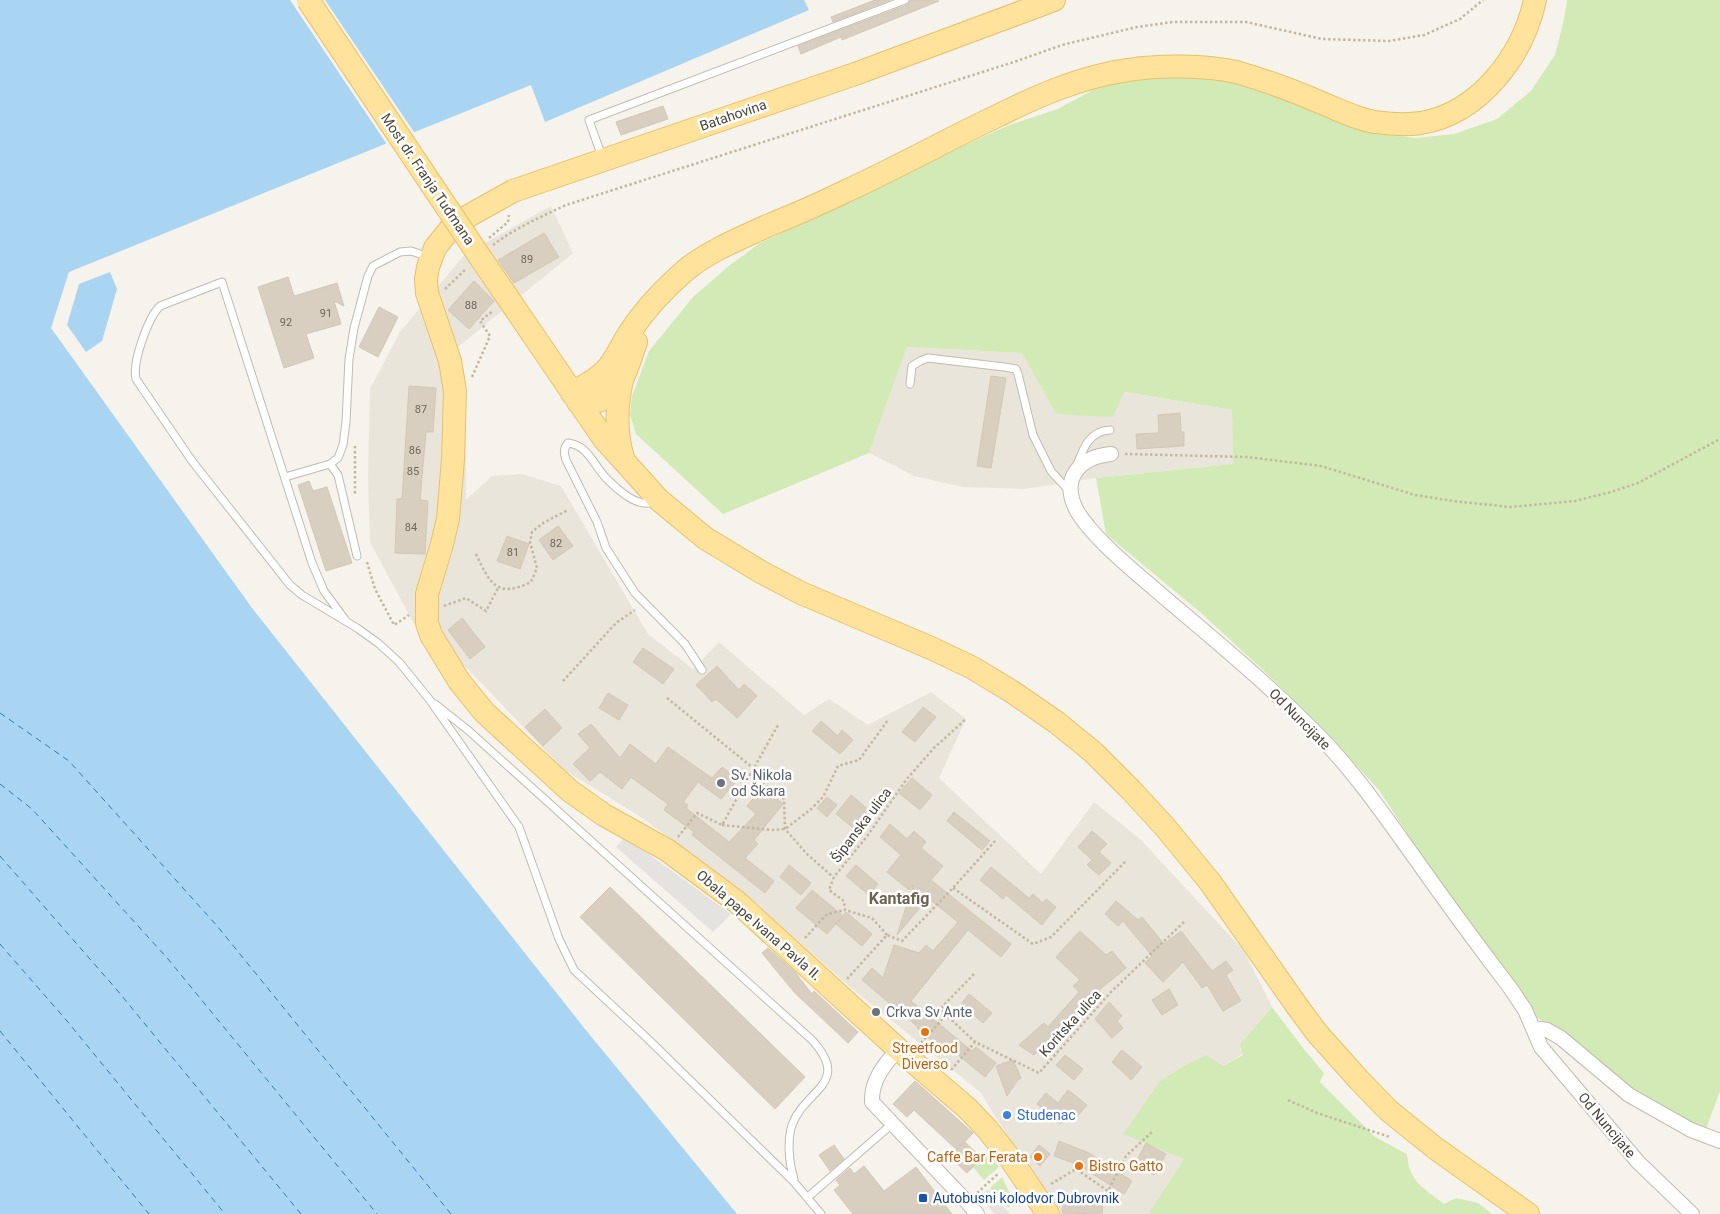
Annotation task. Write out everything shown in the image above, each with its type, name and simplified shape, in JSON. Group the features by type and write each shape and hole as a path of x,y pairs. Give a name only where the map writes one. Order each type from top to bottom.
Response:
{"main road":[{"name":"Most dr. Franja Tuđmana","path":"308,0 575,398 604,439 659,500 705,538 733,556 801,593 931,648 973,668 1011,691 1093,752 1165,827 1216,890 1302,1013 1359,1080 1388,1110 1428,1143 1528,1214"},
{"name":"Batahovina","path":"430,258 442,238 451,228 461,220 512,191 855,74 1054,0"},
{"path":"622,379 612,393 598,402 588,404 575,398 608,368 627,336 671,283 707,255 872,179 1020,104 1068,84 1098,75 1131,69 1163,67 1231,71 1260,79 1350,115 1375,122 1420,123 1441,117 1477,97 1494,81 1522,39 1531,17 1535,0"},
{"name":"Obala pape Ivana Pavla II.","path":"430,258 426,279 427,293 450,361 456,391 448,519 427,594 427,623 431,635 460,681 484,712 570,791 604,815 660,846 737,902 903,1053 967,1108 988,1130 1012,1161 1048,1214"},
{"path":"624,463 619,447 617,404 622,379 643,315"}],"street":[{"path":"1071,493 1072,477 1076,469 1086,461 1100,455 1111,454"},
{"name":"Od Nuncijate","path":"1071,493 1077,510 1098,537 1143,579 1281,698 1320,736 1373,800 1511,989 1525,1010 1541,1047 1644,1168 1692,1214"},
{"path":"1533,1028 1547,1030 1561,1038 1629,1095 1691,1130 1720,1141"},
{"path":"903,1053 883,1066 871,1092 872,1102 977,1214"}],"lane":[{"path":"604,159 589,120 905,0"},
{"path":"285,477 330,464 338,458 343,445 346,422 349,360 354,328 368,276 373,266 400,252 411,251 430,258"},
{"path":"346,621 324,591 318,579 222,282 160,306 146,329 134,371 136,379 192,461 278,571 302,595 346,621 385,649 399,662 429,699 519,827 559,939 574,970 648,1039 794,1182 821,1214"},
{"path":"910,384 912,366 920,360 928,358 1016,370 1033,435 1051,471 1071,493"},
{"path":"1076,469 1084,448 1091,437 1102,431 1110,430"},
{"path":"659,500 641,503 631,499 606,478 582,448 568,443 565,446 566,460 597,522 606,548 635,593 685,644 702,670"},
{"path":"330,464 338,474 361,555"},
{"path":"429,699 469,731 822,1051 827,1063 828,1075 825,1083 811,1098 792,1124 790,1168 794,1182"},
{"path":"808,1197 892,1124"}],"path":[{"path":"492,246 505,235 566,205 1062,45 1137,27 1173,22 1213,21 1246,22 1322,39 1389,41 1424,35 1460,19 1483,0"},
{"path":"486,241 508,222 512,191"},
{"path":"444,290 468,267"},
{"path":"471,378 490,336"},
{"path":"1111,454 1247,457 1321,466 1415,495 1510,507 1575,501 1638,484 1720,439"},
{"path":"355,445 355,499"},
{"path":"476,554 489,580 498,588 518,589 531,582 537,568 530,542 532,532 543,522 568,510"},
{"path":"361,555 374,589 394,624 414,612"},
{"path":"438,609 466,598 486,611 498,588"},
{"path":"563,681 616,623 645,603"},
{"path":"667,698 753,768"},
{"name":"Šipanska ulica","path":"845,910 844,901 829,890 834,877 868,834 906,780 934,748 966,719"},
{"path":"678,837 697,813 722,825 772,830 785,829 810,810 823,796 838,766 859,760 888,720"},
{"path":"722,825 778,725"},
{"path":"750,774 784,799 785,829 807,854 834,877"},
{"path":"792,952 827,914 845,910 872,918 887,935 902,941 995,841"},
{"path":"953,888 1033,944 1051,937 1127,860"},
{"name":"Koritska ulica","path":"975,1042 1039,1072 1110,992 1186,921"},
{"path":"835,991 887,935"},
{"path":"939,1083 975,1042 940,1009 974,974"},
{"path":"903,1053 946,1015"},
{"path":"1288,1100 1317,1113 1392,1138"},
{"path":"1035,1194 1076,1169 1108,1191 1126,1156 1152,1132"},
{"path":"967,1202 1012,1161"}],"shaded area":[{"path":"551,206 573,253 458,347 465,376 466,500 492,476 522,474 561,486 648,634 693,669 719,642 804,715 829,699 868,725 931,692 966,719 939,778 1041,874 1094,802 1140,839 1244,951 1272,1007 1240,1044 1243,1054 1223,1066 1160,1081 1124,1133 1185,1159 1151,1214 1057,1214 980,1092 850,987 757,904 644,819 563,769 469,670 414,624 370,542 368,477 370,389 400,332 465,254"},
{"path":"907,347 1022,353 1056,414 1123,392 1232,410 1233,464 1096,478 1024,489 963,487 914,476 869,453"},
{"path":"625,837 731,914 713,932 616,847"},
{"path":"988,1189 1010,1214 994,1214 981,1196"}],"green space":[{"path":"1567,0 1720,0 1720,1091 1706,1129 1662,1107 1627,1085 1534,1015 1491,950 1430,869 1379,790 1323,729 1264,671 1201,613 1106,534 1096,478 1233,464 1232,410 1124,392 1113,417 1056,414 1022,353 907,347 869,453 723,514 636,434 630,415 632,396 649,351 693,297 730,265 760,243 811,220 874,187 1009,125 1058,109 1102,85 1191,72 1243,83 1377,134 1416,138 1454,134 1497,119 1531,91 1555,55"},
{"path":"1272,1007 1324,1073 1320,1082 1375,1137 1407,1154 1408,1164 1414,1178 1424,1189 1444,1204 1456,1198 1478,1203 1492,1214 1151,1214 1150,1212 1184,1159 1123,1134 1160,1081 1206,1055 1223,1066 1243,1055 1240,1044"},
{"path":"988,1152 999,1167 984,1180 973,1167"},
{"path":"1002,1177 1014,1202 1008,1208 990,1188"}],"water":[{"path":"0,0 804,0 809,10 545,122 531,85 69,272 51,328 252,608 585,1029 737,1214 0,1214"},
{"path":"110,272 117,289 102,341 86,352 67,325 79,284"}],"pier":[{"path":"290,0 325,0 416,135 388,146"}],"building":[{"path":"875,0 890,0 833,22 831,17"},
{"path":"910,0 939,1 842,40 841,37 801,54 798,46 907,5"},
{"path":"663,106 668,119 621,135 616,122"},
{"path":"544,233 559,257 514,283 498,260"},
{"path":"288,277 294,296 337,283 344,306 334,301 341,324 306,334 314,358 284,368 258,287"},
{"path":"474,281 494,301 469,329 448,310"},
{"path":"379,307 398,317 378,357 359,347"},
{"path":"991,376 1006,378 991,468 977,466"},
{"path":"409,386 436,388 433,432 426,432 420,500 428,501 425,554 395,553 397,499 402,499"},
{"path":"1180,413 1181,432 1184,432 1184,446 1137,449 1136,434 1159,433 1158,415"},
{"path":"309,481 313,491 327,487 352,563 326,571 298,485"},
{"path":"558,526 573,546 553,560 539,540"},
{"path":"507,536 529,544 520,569 497,561"},
{"path":"462,618 485,647 470,659 448,630"},
{"path":"643,648 674,669 663,684 633,662"},
{"path":"717,666 739,690 744,684 757,696 737,718 716,699 712,702 696,685"},
{"path":"608,693 628,705 619,720 599,708"},
{"path":"923,707 936,717 915,742 902,732"},
{"path":"545,709 562,728 543,746 525,727"},
{"path":"821,721 838,736 842,730 853,740 840,754 812,731"},
{"path":"591,724 620,758 630,744 656,764 668,747 712,778 722,767 738,779 721,799 698,782 683,802 688,805 686,808 729,842 756,814 747,806 763,787 783,804 754,840 758,844 745,858 774,881 765,893 692,835 694,832 664,810 668,804 631,777 622,789 600,772 590,781 573,764 590,748 578,734"},
{"path":"912,778 932,795 920,810 899,793"},
{"path":"851,795 871,812 856,830 836,814"},
{"path":"827,797 837,805 827,817 817,808"},
{"path":"954,812 990,841 982,850 947,821"},
{"path":"890,824 907,839 914,831 926,842 921,848 943,866 931,880 1011,944 1001,957 968,930 911,1001 972,1051 976,1047 996,1063 985,1077 946,1045 942,1049 862,980 872,968 883,978 894,945 919,953 926,945 933,951 958,922 928,898 897,935 913,885 909,890 887,872 901,855 880,837"},
{"path":"1092,831 1107,844 1099,852 1111,863 1099,875 1087,865 1092,860 1078,847"},
{"path":"789,865 811,883 801,895 780,877"},
{"path":"856,865 878,884 869,895 846,876"},
{"path":"991,867 1029,898 1033,894 1043,903 1046,899 1056,907 1042,925 1006,895 1003,899 980,880"},
{"path":"610,887 805,1077 775,1109 580,917"},
{"path":"812,890 843,916 827,934 796,908"},
{"path":"1116,901 1138,920 1142,917 1164,944 1181,931 1212,971 1226,961 1233,970 1226,975 1241,1001 1223,1011 1207,985 1202,988 1183,962 1163,982 1145,963 1152,956 1123,921 1118,926 1105,914"},
{"path":"846,912 872,934 862,946 836,924"},
{"path":"1080,931 1106,955 1112,951 1126,968 1099,990 1102,994 1086,1009 1085,1007 1034,1055 1019,1045 1044,1023 1048,1027 1079,992 1073,986 1080,980 1056,957"},
{"path":"768,948 795,972 812,994 814,991 858,1032 848,1043 794,992 762,953"},
{"path":"1169,989 1178,1005 1162,1015 1152,1000"},
{"path":"969,994 992,1013 983,1023 961,1004"},
{"path":"1109,1002 1122,1016 1117,1021 1123,1028 1112,1038 1095,1019"},
{"path":"1122,1050 1142,1067 1131,1080 1112,1062"},
{"path":"1065,1055 1083,1069 1074,1080 1056,1065"},
{"path":"1013,1060 1021,1078 1007,1096 996,1066"},
{"path":"915,1081 973,1133 957,1150 914,1110 907,1117 893,1104"},
{"path":"1068,1090 1087,1105 1076,1118 1070,1113 1060,1124 1037,1104 1046,1093 1058,1103"},
{"path":"1059,1141 1089,1153 1132,1181 1124,1194 1079,1165 1054,1156"},
{"path":"965,1142 982,1158 967,1173 950,1157"},
{"path":"1146,1143 1166,1154 1154,1175 1135,1164"},
{"path":"834,1145 844,1159 830,1171 819,1155"},
{"path":"1039,1145 1050,1154 1040,1166 1030,1157"},
{"path":"864,1166 884,1191 916,1167 952,1214 853,1214 834,1190 840,1185 836,1180 850,1168 854,1174"},
{"path":"1063,1197 1103,1201 1102,1214 1062,1213"}],"ferry route":[{"path":"0,713 69,761 218,927 451,1214"},
{"path":"0,784 32,809 168,959 377,1214"},
{"path":"0,856 117,990 301,1214"},
{"path":"0,944 67,1021 225,1214"},
{"path":"0,1031 149,1214"}],"place":[{"name":"Sv. Nikola od Škara","path":"721,783"},
{"name":"Crkva Sv Ante","path":"876,1012"},
{"name":"Streetfood Diverso","path":"925,1032"},
{"name":"Studenac","path":"1007,1115"},
{"name":"Caffe Bar Ferata","path":"1038,1157"},
{"name":"Bistro Gatto","path":"1079,1166"},
{"name":"Autobusni kolodvor Dubrovnik","path":"923,1198"}],"district":[{"name":"Kantafig","path":"899,898"}]}
